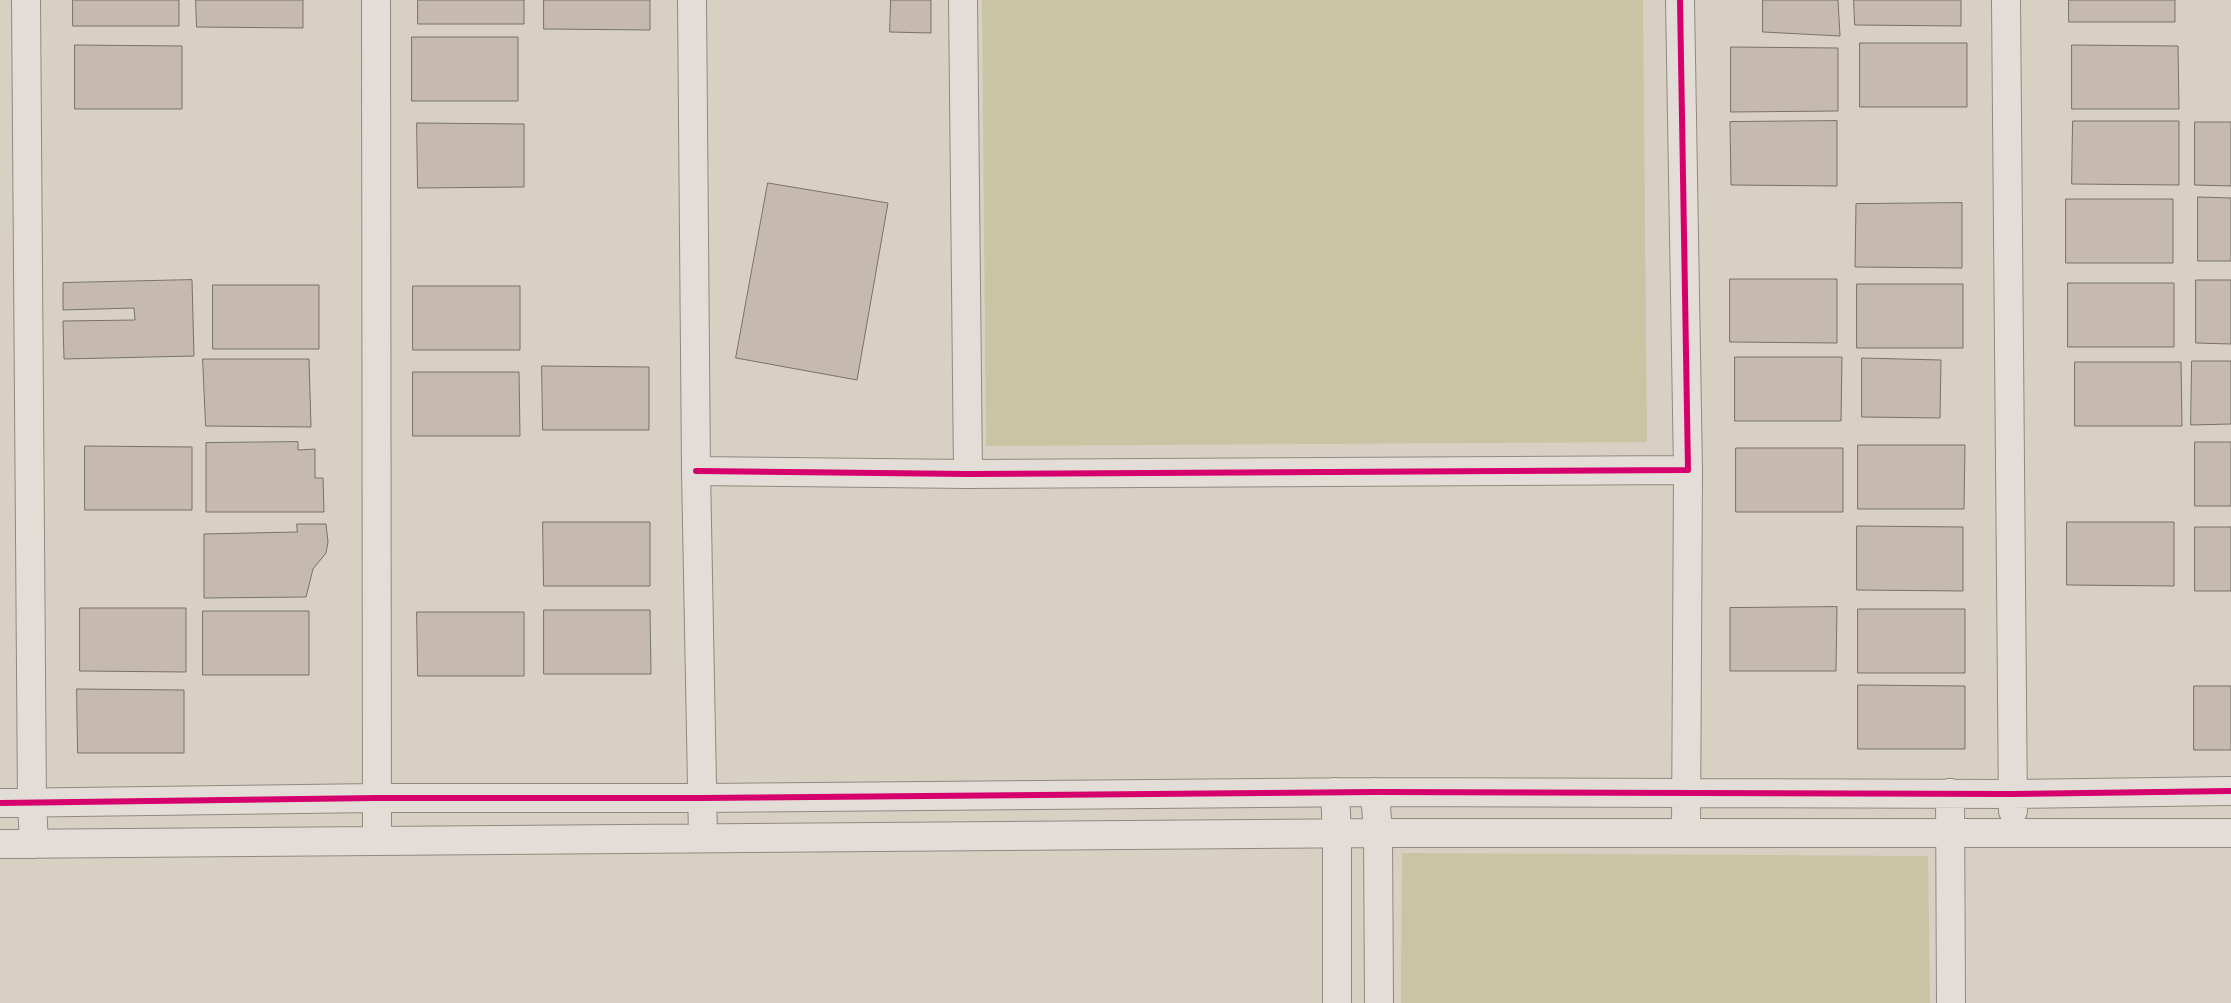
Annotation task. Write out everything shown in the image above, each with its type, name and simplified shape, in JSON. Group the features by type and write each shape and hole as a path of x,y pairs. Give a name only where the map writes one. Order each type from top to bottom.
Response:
{"street":[{"path":"26,0 32,803 34,844"},
{"path":"376,0 377,841"},
{"path":"692,0 696,471 703,838"},
{"path":"962,0 968,474"},
{"path":"1680,0 1688,470 1686,833"},
{"path":"2006,0 2013,833"},
{"path":"696,471 968,474 1688,470"},
{"path":"0,804 377,798 702,798 1335,792 2013,794 2231,791"},
{"path":"1335,792 1337,834 1337,1003"},
{"path":"1375,792 1378,833 1379,1003"},
{"path":"1950,793 1952,1003"},
{"path":"0,844 1378,833 2231,833"}],"shaded area":[{"path":"982,0 1643,0 1647,442 986,446"},
{"path":"1402,853 1928,856 1930,1003 1401,1003"}],"building":[{"path":"73,0 179,0 179,26 73,26"},
{"path":"196,0 303,0 303,28 197,27"},
{"path":"418,0 524,0 524,24 418,24"},
{"path":"544,0 650,0 650,30 544,29"},
{"path":"891,0 931,0 931,33 890,32"},
{"path":"1763,0 1838,0 1840,36 1763,32"},
{"path":"1854,0 1961,0 1961,26 1855,25"},
{"path":"2069,0 2175,0 2175,22 2069,22"},
{"path":"412,37 518,37 518,101 412,101"},
{"path":"1860,43 1967,43 1967,107 1860,107"},
{"path":"75,45 182,46 182,109 75,109"},
{"path":"2072,45 2178,46 2179,109 2072,109"},
{"path":"1731,47 1838,48 1838,111 1731,112"},
{"path":"1837,121 1837,186 1731,185 1730,122"},
{"path":"2073,121 2179,121 2179,185 2072,184"},
{"path":"2195,122 2231,122 2231,186 2195,185"},
{"path":"417,123 524,124 524,187 418,188"},
{"path":"768,183 888,203 857,380 736,358"},
{"path":"2198,197 2231,198 2231,261 2198,261"},
{"path":"2066,199 2173,199 2173,263 2066,263"},
{"path":"1962,203 1962,268 1855,267 1856,204"},
{"path":"1730,279 1837,279 1837,343 1730,342"},
{"path":"192,280 194,356 64,359 63,321 135,320 134,308 63,310 63,283"},
{"path":"2196,280 2231,280 2231,344 2196,343"},
{"path":"2068,283 2174,283 2174,347 2068,347"},
{"path":"1857,284 1963,284 1963,348 1857,348"},
{"path":"213,285 319,285 319,349 213,349"},
{"path":"413,286 520,286 520,350 413,350"},
{"path":"1735,357 1842,357 1841,421 1735,421"},
{"path":"1862,358 1941,360 1940,418 1862,417"},
{"path":"203,359 309,359 311,427 206,426"},
{"path":"2192,361 2231,361 2231,424 2191,425"},
{"path":"2075,362 2181,362 2182,426 2075,426"},
{"path":"542,366 649,367 649,430 543,430"},
{"path":"413,372 519,372 520,436 413,436"},
{"path":"298,442 298,450 315,449 315,478 323,478 324,512 206,512 206,443"},
{"path":"2195,442 2231,442 2231,506 2195,506"},
{"path":"1858,445 1965,445 1964,509 1858,509"},
{"path":"85,446 192,447 192,510 85,510"},
{"path":"1736,448 1843,448 1843,512 1736,512"},
{"path":"543,522 650,522 650,586 544,586"},
{"path":"2067,522 2174,522 2174,586 2067,585"},
{"path":"297,524 326,524 328,542 326,553 313,569 306,597 204,598 204,534 297,532"},
{"path":"1857,526 1963,527 1963,591 1857,590"},
{"path":"2195,527 2231,527 2231,591 2195,591"},
{"path":"1837,607 1836,671 1730,671 1730,608"},
{"path":"80,608 186,608 186,672 80,671"},
{"path":"1858,609 1965,609 1965,673 1858,673"},
{"path":"544,610 650,610 651,674 544,674"},
{"path":"203,611 309,611 309,675 203,675"},
{"path":"417,612 524,612 524,676 418,676"},
{"path":"1858,685 1965,686 1965,749 1858,749"},
{"path":"2194,686 2231,686 2231,750 2194,750"},
{"path":"77,689 184,690 184,753 78,753"}],"cycle path":[{"path":"696,471 968,474 1688,470 1680,0"},
{"path":"0,803 377,798 702,798 1375,792 2013,794 2231,791"}]}
